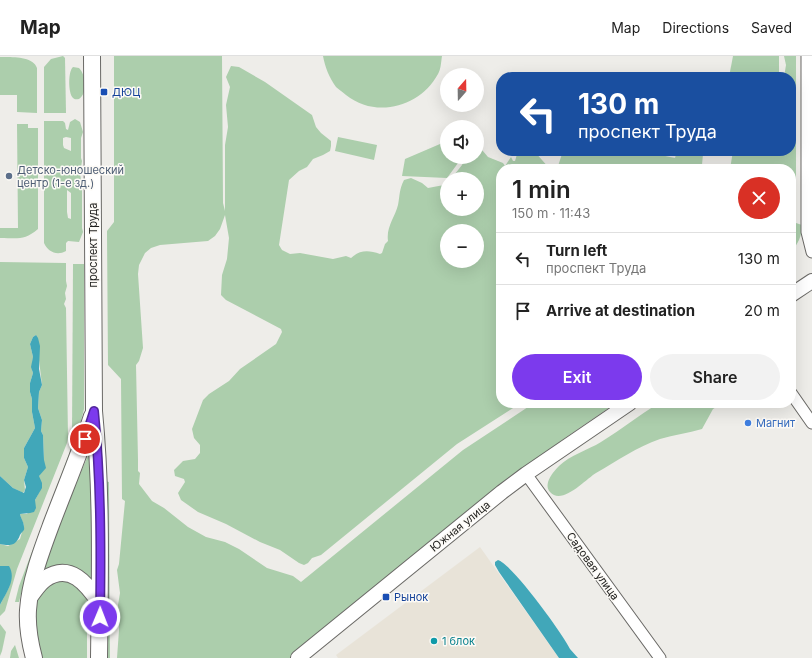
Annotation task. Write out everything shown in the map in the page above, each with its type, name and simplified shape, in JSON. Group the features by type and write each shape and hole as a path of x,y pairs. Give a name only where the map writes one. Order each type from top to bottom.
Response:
{"main road":[{"name":"проспект Труда","path":"92,56 94,411 99,482 99,658"},
{"name":"проспект Труда","path":"34,658 28,626 28,610 41,551 80,453 94,411"},
{"path":"30,597 46,579 58,573 81,579 89,587 100,603"}],"street":[{"path":"807,56 807,232 812,252"},
{"path":"796,292 812,281"},
{"path":"796,400 812,423"},
{"name":"Южная улица","path":"298,658 326,633 526,474 623,408"},
{"name":"Садовая улица","path":"526,474 660,658"}],"shaded area":[{"path":"480,547 559,658 338,658 336,655"}],"green space":[{"path":"63,56 65,58 66,113 44,113 44,67 51,59"},
{"path":"114,56 222,56 223,203 225,211 225,145 228,127 226,105 230,87 226,77 231,66 239,67 265,82 312,115 316,127 331,141 330,151 313,159 307,167 299,171 289,180 279,245 282,250 290,254 300,253 333,259 346,256 351,258 361,252 382,253 385,244 388,241 388,231 397,209 402,184 404,180 411,178 422,183 428,188 440,186 440,216 484,216 484,172 456,172 462,164 484,164 484,152 488,157 503,163 504,164 496,164 496,408 513,408 457,444 321,555 312,558 304,565 280,550 198,512 181,500 178,493 185,482 184,479 175,476 174,470 183,461 195,459 200,453 200,445 194,438 192,429 203,400 209,394 229,381 240,369 276,344 282,332 281,329 226,300 221,295 222,275 227,259 229,238 225,215 220,229 215,236 208,241 160,245 151,248 145,253 139,265 138,274 143,348 139,361 136,365 138,471 140,473 139,484 152,501 164,508 188,527 206,537 225,542 239,549 267,568 293,576 301,582 463,450 526,408 609,408 506,480 291,658 117,658 119,630 118,605 120,593 117,570 119,564 125,501 122,499 121,379 108,365 107,231 114,222"},
{"path":"323,56 442,56 438,74 420,95 396,106 384,108 358,102 346,95 336,87 325,64"},
{"path":"733,56 779,56 779,72 730,72"},
{"path":"784,56 796,56 796,72 785,72 786,65"},
{"path":"0,57 27,59 35,64 37,68 37,113 17,112 17,95 0,95"},
{"path":"73,67 79,68 83,75 85,84 84,93 79,99 73,98 69,87 69,77"},
{"path":"75,119 80,122 83,132 81,138 82,161 80,174 82,185 83,232 79,242 68,241 66,243 66,251 56,253 50,251 44,243 44,121 63,121 66,129 68,130 70,122","holes":["63,138 71,138 71,151 64,148","67,190 71,193 71,219 68,218 67,212"]},
{"path":"17,124 28,124 28,128 38,128 38,229 24,237 0,238 0,228 18,228"},
{"path":"338,137 377,145 374,160 335,151"},
{"path":"440,144 440,164 457,164 451,172 440,172 440,178 402,176 405,159"},
{"path":"516,156 538,156 546,164 506,164 511,157 513,161 515,161"},
{"path":"561,156 665,156 675,158 676,156 703,156 702,164 559,164"},
{"path":"732,156 796,156 796,164 731,164"},
{"path":"796,223 802,225 799,240 796,246"},
{"path":"0,262 66,263 67,286 64,304 66,308 68,437 67,443 17,569 5,611 0,616 0,605 10,585 6,567 0,566 0,544 8,546 20,539 24,525 20,514 27,514 35,504 35,500 40,491 39,476 44,460 43,435 41,431 42,420 38,408 39,392 42,385 36,335 33,337 30,344 33,357 33,373 30,383 30,392 35,428 24,448 24,458 28,467 24,480 25,490 23,493 13,488 0,476"},
{"path":"73,264 84,264 84,409 81,421 72,433"},
{"path":"651,408 715,408 702,429 660,439 643,446 596,473 567,494 561,496 550,492 548,489 548,482 563,462 616,433"},
{"path":"79,438 36,548 19,602 15,602 19,586 73,441"},
{"path":"91,449 92,584 41,576 58,524"},
{"path":"105,481 109,482 110,658 105,658"},
{"path":"61,580 79,584 87,597 87,658 41,658 34,632 34,605 37,597 44,588"},
{"path":"0,624 6,632 0,656"},
{"path":"15,645 19,658 10,658 11,651"}],"water":[{"path":"36,335 40,346 39,369 42,385 39,392 38,408 42,420 41,431 43,435 44,460 46,468 39,476 42,483 42,488 35,500 36,508 34,512 20,514 24,524 24,530 15,543 4,545 0,544 0,476 13,488 24,493 26,487 24,480 28,467 24,458 24,448 35,428 30,392 30,383 33,373 31,367 33,357 30,344 33,337"},
{"path":"498,560 505,564 525,586 548,615 570,649 578,658 559,658 499,572 495,565 495,562"},
{"path":"0,566 9,566 12,576 8,591 0,605"}],"place":[{"name":"ДЮЦ","path":"104,92"},
{"name":"Детско-юношеский центр (1-е зд.)","path":"9,176"},
{"name":"Магнит","path":"748,423"},
{"name":"Рынок","path":"386,597"},
{"name":"1 блок","path":"434,641"}],"route":[{"path":"85,439 94,411 98,453 100,511 100,617"}]}
